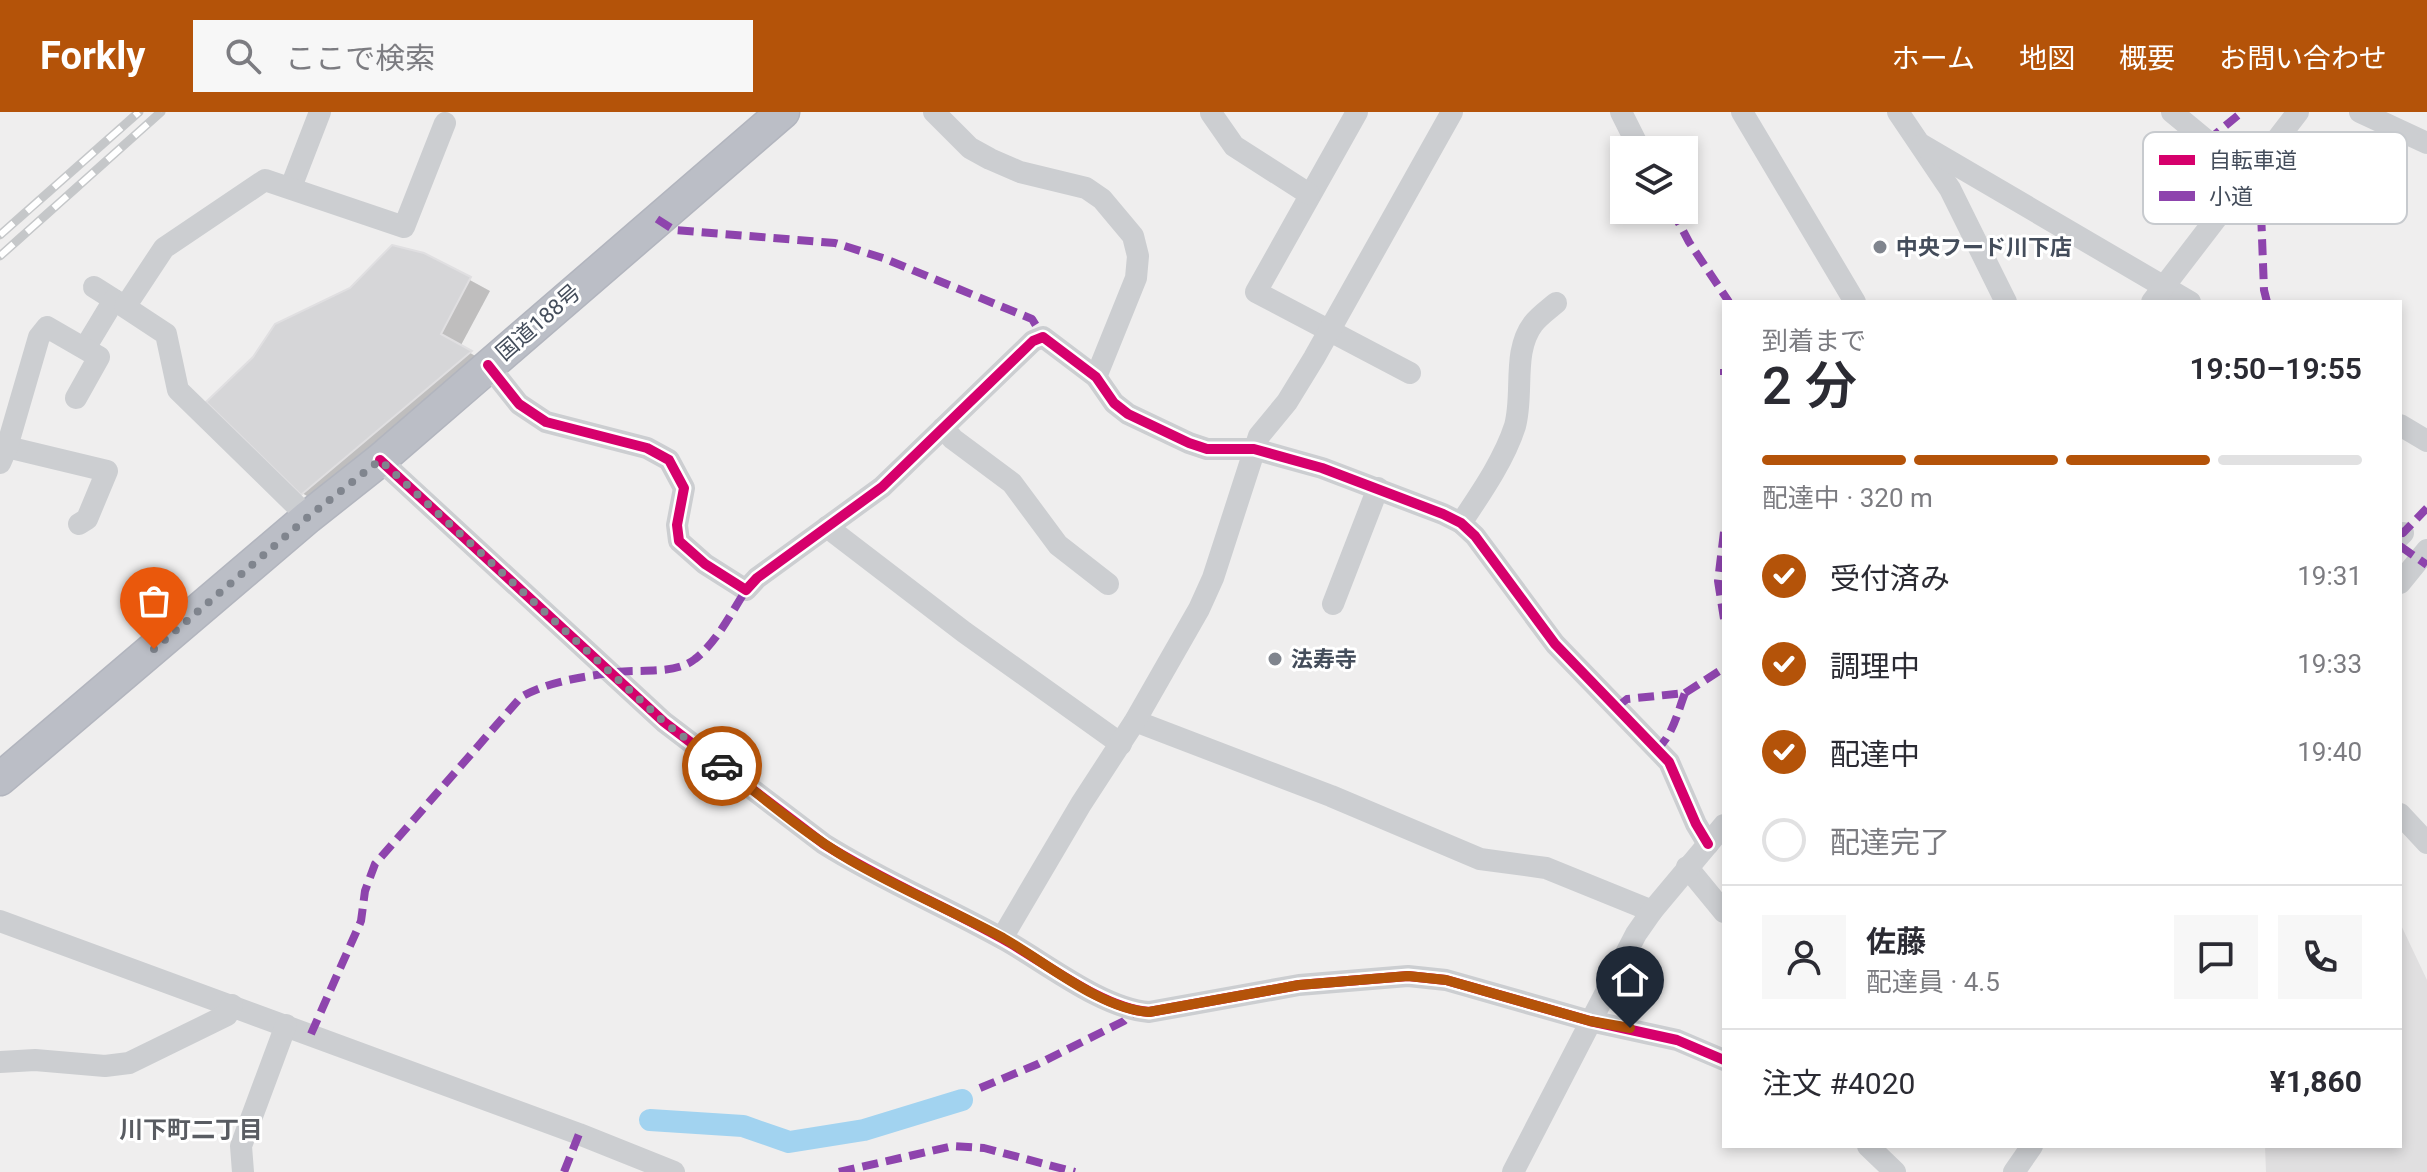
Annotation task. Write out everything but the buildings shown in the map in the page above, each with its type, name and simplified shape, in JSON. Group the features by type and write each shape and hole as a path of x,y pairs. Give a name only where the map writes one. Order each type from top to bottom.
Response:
{"highway":[{"name":"国道188号","path":"0,779 308,517 380,460 783,112"}],"street":[{"path":"291,187 320,112"},
{"path":"934,112 970,148 990,159 1020,172 1086,188 1102,199 1133,236 1138,256 1136,278 1096,377"},
{"path":"1357,112 1256,292 1410,373"},
{"path":"1002,938 1192,622 1213,578 1259,436 1287,402 1452,112"},
{"path":"1621,112 1633,136"},
{"path":"1742,112 1854,300"},
{"path":"1898,112 1922,145 1968,222 2005,300"},
{"path":"2172,112 2196,132"},
{"path":"2283,132 2298,112"},
{"path":"2360,112 2403,132"},
{"path":"1211,113 1234,146 1309,194"},
{"path":"85,348 164,248 265,180 404,227 445,123"},
{"path":"2407,134 2427,143"},
{"path":"1922,145 2158,294 2182,300"},
{"path":"2158,294 2212,224"},
{"path":"94,287 166,334 178,390 308,517"},
{"path":"1461,523 1494,470 1514,429 1525,340 1534,323 1556,303"},
{"path":"76,398 99,357 47,327 39,337 4,455 107,471 87,519 79,524"},
{"path":"488,365 519,404 546,422 647,448 669,460 684,488 677,525 679,541 705,564 746,590 757,578 882,487 1033,341 1043,337 1096,377 1114,403 1128,414 1189,443 1207,449 1254,449 1322,468 1461,523 1475,536 1555,644 1669,762 1708,844"},
{"path":"2402,426 2427,441"},
{"path":"943,428 1012,483 1058,545 1108,584"},
{"path":"380,460 664,722 837,852 1002,938 1094,993 1134,1011 1149,1012 1299,985 1408,976 1446,980 1590,1021 1677,1040 1722,1059"},
{"path":"1333,604 1378,488"},
{"path":"827,527 964,632 1121,744"},
{"path":"2402,581 2427,550"},
{"path":"1135,721 1331,796 1480,859 1546,868 1652,911"},
{"path":"2402,816 2427,843"},
{"path":"1513,1172 1619,962 1652,911 1722,827"},
{"path":"1687,867 1722,910"},
{"path":"0,921 565,1128 674,1172"},
{"path":"0,1062 35,1060 105,1066 129,1063 227,1015 232,1005"},
{"path":"243,1172 243,1138 286,1025"},
{"path":"1870,1148 1895,1172"},
{"path":"2014,1172 2031,1148"}],"shaded area":[{"path":"2402,927 2427,980 2427,1172 2266,1172 2265,1148 2402,1148"}],"waterway":[{"path":"650,1120 743,1126 789,1142 864,1130 962,1100"}],"railway":[{"path":"0,235 139,112"},
{"path":"0,256 161,112"}],"marked path":[{"path":"2218,132 2242,112"},
{"path":"657,219 674,230 835,243 883,258 1032,319 1043,337"},
{"path":"1679,224 1728,300"},
{"path":"2261,224 2266,300"},
{"path":"2402,532 2427,508"},
{"path":"2402,547 2427,565"},
{"path":"1722,548 1718,581 1722,606"},
{"path":"311,1034 361,921 365,891 375,864 521,697 542,687 576,678 665,670 686,664 710,644 746,590"},
{"path":"1685,693 1722,669"},
{"path":"1617,707 1627,699 1685,693 1671,730 1658,748"},
{"path":"980,1088 1038,1064 1124,1021 1134,1011"},
{"path":"564,1172 579,1134"},
{"path":"839,1172 953,1146 984,1148 1075,1172"}],"cycle path":[{"path":"488,365 519,404 546,422 647,448 669,460 684,488 677,525 679,541 705,564 746,590 757,578 882,487 1033,341 1043,337 1096,377 1114,403 1128,414 1189,443 1207,449 1254,449 1322,468 1461,523 1475,536 1555,644 1669,762 1708,844"},
{"path":"380,460 664,722 824,844 1003,939 1074,983 1112,1002 1149,1012 1299,985 1408,976 1446,980 1590,1021 1677,1040 1722,1059"}],"way so far":[{"path":"154,649 308,517 380,460 664,722 722,766"}],"place":[{"name":"中央フード川下店","path":"1880,247"},
{"name":"法寿寺","path":"1275,659"}],"district":[{"name":"川下町二丁目","path":"191,1130"}],"route":[{"path":"722,766 824,844 850,860 1002,938 1094,993 1134,1011 1149,1012 1299,985 1408,976 1446,980 1590,1021 1630,1028"}]}
